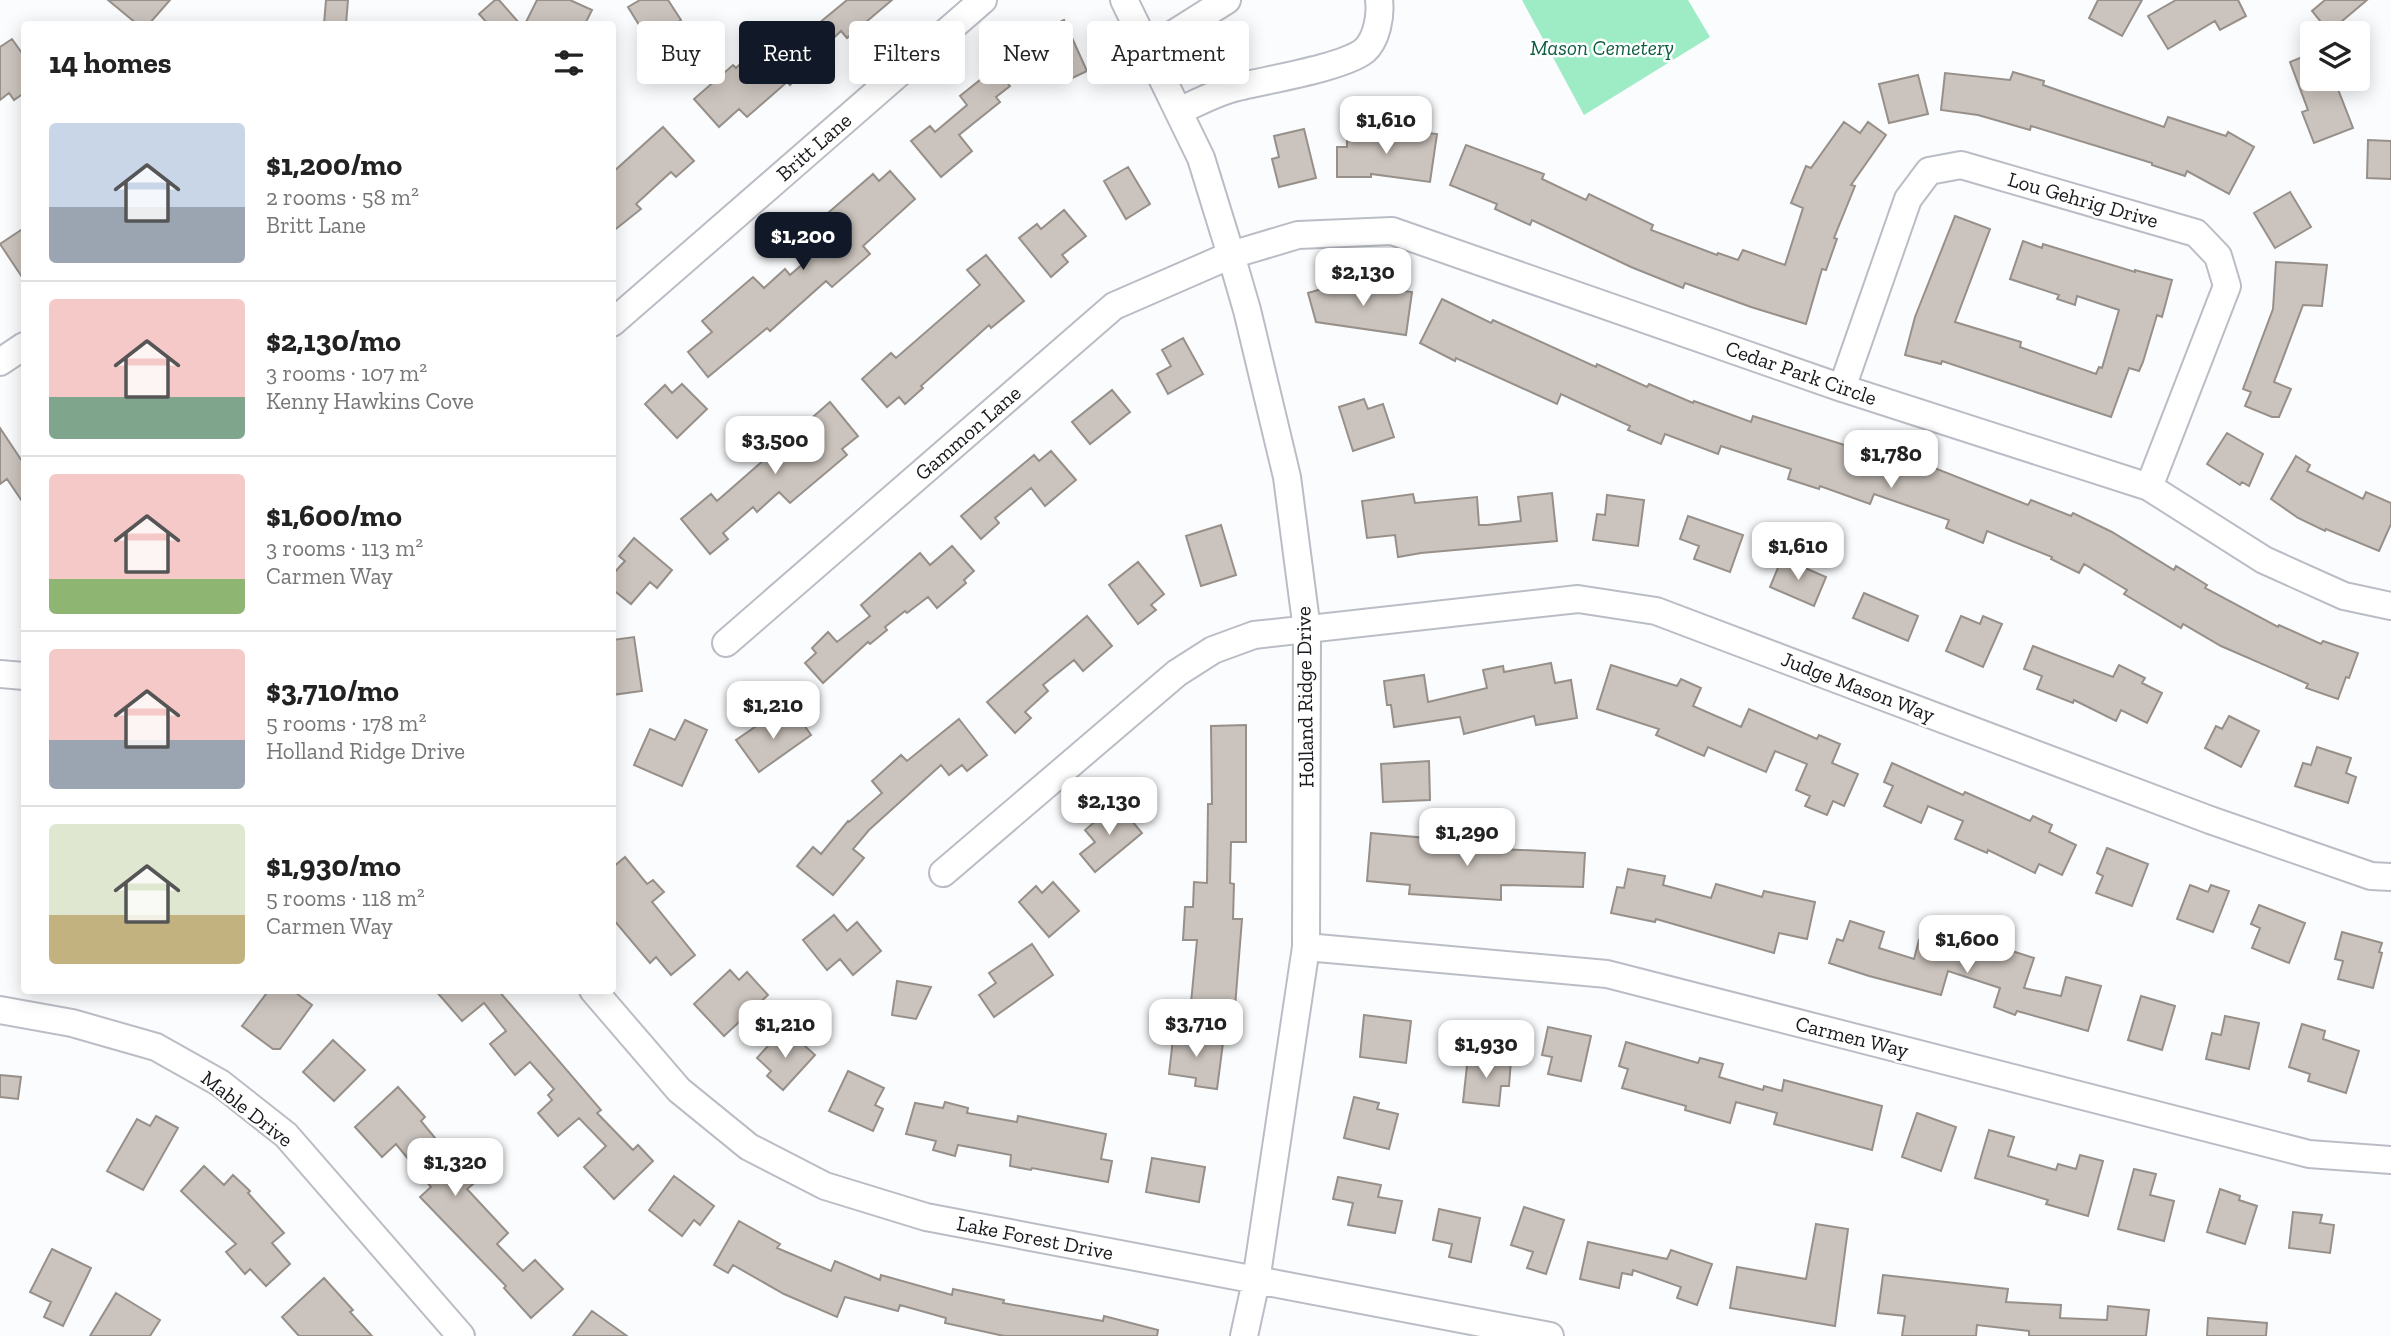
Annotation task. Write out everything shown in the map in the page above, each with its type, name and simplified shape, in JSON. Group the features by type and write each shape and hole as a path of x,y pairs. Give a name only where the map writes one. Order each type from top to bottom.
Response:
{"street":[{"name":"Britt Lane","path":"616,320 983,0"},
{"name":"Holland Ridge Drive","path":"1124,0 1134,21"},
{"path":"1179,111 1230,89 1347,60 1367,49 1376,31 1379,0"},
{"path":"1194,21 1217,6"},
{"name":"Holland Ridge Drive","path":"1166,84 1202,158 1247,310 1287,477 1307,630 1306,947 1256,1281 1244,1336"},
{"name":"Lou Gehrig Drive","path":"1842,388 1908,199 1929,171 1961,165 2196,233 2218,256 2227,286 2149,486"},
{"name":"Cedar Park Circle","path":"1231,255 1298,235 1392,231 1842,388 2149,486 2264,560 2344,596 2391,606"},
{"name":"Gammon Lane","path":"726,643 1114,306 1231,255"},
{"path":"0,362 21,347"},
{"name":"Judge Mason Way","path":"943,873 1177,673 1213,650 1254,635 1577,599 1656,611 2210,820 2371,876 2391,877"},
{"path":"0,674 21,676"},
{"name":"Carmen Way","path":"1306,947 1607,974 2309,1154 2391,1160"},
{"name":"Lake Forest Drive","path":"596,994 679,1090 749,1147 825,1186 926,1217 1550,1336"},
{"name":"Mable Drive","path":"0,1010 72,1023 156,1047 220,1083 286,1135 461,1336"}],"green space":[{"name":"Mason Cemetery","path":"1522,0 1688,0 1710,37 1584,115"}],"building":[{"path":"108,0 170,0 152,21 133,21"},
{"path":"326,0 348,0 346,21 324,21"},
{"path":"495,0 499,0 517,21 485,21 479,14"},
{"path":"537,0 570,0 592,10 586,21 526,21"},
{"path":"640,0 668,0 681,20 637,22 628,7"},
{"path":"847,0 892,0 867,21 849,21 847,38 841,31 835,37 835,21 822,21"},
{"path":"2098,0 2142,0 2122,36 2089,18"},
{"path":"2176,0 2238,0 2246,16 2220,30 2215,21 2168,49 2148,16"},
{"path":"2325,0 2367,0 2342,21 2320,21 2312,11"},
{"path":"12,39 21,52 21,95 14,100 9,93 0,100 0,47"},
{"path":"1073,40 1087,71 1073,78"},
{"path":"2300,58 2300,89 2290,62"},
{"path":"733,65 736,68 739,65 739,84 785,84 747,117 739,109 719,127 694,99 711,84 725,84 725,72"},
{"path":"2013,72 2044,81 2043,85 2164,127 2168,117 2226,136 2228,132 2254,147 2229,194 2187,171 2185,176 2152,163 2031,126 2030,130 1978,115 1941,110 1945,73 2010,80"},
{"path":"1918,75 1928,114 1889,123 1879,84"},
{"path":"979,81 979,84 1010,86 996,97 1000,102 959,135 972,151 941,177 911,141 930,126 935,132 967,105 960,96"},
{"path":"2301,91 2339,91 2353,128 2314,143 2302,112 2308,110"},
{"path":"1844,122 1860,133 1868,122 1886,135 1851,185 1855,186 1834,238 1837,239 1826,270 1822,269 1806,324 1685,283 1683,288 1631,267 1532,220 1530,225 1495,209 1497,204 1450,185 1466,145 1544,174 1542,179 1586,200 1589,194 1653,225 1651,230 1717,255 1718,253 1738,260 1743,250 1785,265 1803,208 1791,203 1806,166 1811,168"},
{"path":"663,127 694,161 676,177 671,172 636,204 641,209 616,229 616,169"},
{"path":"1304,129 1316,178 1279,187 1272,159 1279,157 1274,136"},
{"path":"1347,129 1371,129 1371,134 1419,139 1420,132 1437,134 1430,182 1371,174 1371,177 1337,177 1337,147 1347,147"},
{"path":"2368,140 2391,141 2391,179 2367,178"},
{"path":"1128,167 1150,204 1126,219 1104,181"},
{"path":"890,171 915,199 863,246 870,254 832,287 826,281 770,331 767,328 708,377 688,352 712,332 702,321 753,277 764,288 785,269 790,275 828,242 814,225 873,174 879,181"},
{"path":"2290,192 2311,227 2275,248 2254,213"},
{"path":"1064,210 1086,236 1062,255 1068,262 1051,277 1019,238 1037,224 1041,229"},
{"path":"1955,216 1990,229 1955,322 2021,342 2020,347 2096,374 2099,367 2102,368 2119,310 2077,296 2075,305 2057,299 2059,295 2010,279 2023,241 2042,248 2043,244 2135,272 2172,280 2162,317 2157,315 2139,371 2129,368 2111,417 1942,361 1941,364 1905,355 1915,317"},
{"path":"21,230 21,276 0,244"},
{"path":"986,255 1024,301 991,328 989,325 921,386 923,388 905,404 899,397 887,407 862,379 891,353 896,358 980,285 967,270"},
{"path":"2276,262 2327,265 2322,306 2303,305 2274,382 2291,389 2279,417 2272,417 2245,406 2251,392 2243,389 2273,309"},
{"path":"1342,283 1412,292 1406,335 1316,322 1308,293"},
{"path":"1442,299 1491,323 1493,320 1596,367 1597,364 1647,387 1649,384 1693,403 1694,401 1751,422 1753,416 1857,449 1858,447 1925,473 1927,465 2028,505 2031,500 2071,516 2073,513 2112,532 2174,570 2176,566 2207,585 2205,588 2278,627 2279,625 2321,644 2323,641 2358,653 2349,678 2346,677 2338,699 2306,688 2308,684 2221,646 2183,624 2181,628 2124,594 2127,590 2084,564 2079,573 2051,559 2052,557 1987,531 1983,543 1946,528 1949,520 1874,494 1870,504 1820,486 1819,489 1788,479 1791,469 1721,446 1718,454 1665,434 1661,444 1628,430 1630,426 1561,394 1557,404 1456,358 1455,361 1420,343"},
{"path":"1183,338 1203,374 1168,394 1157,374 1171,366 1162,350"},
{"path":"682,384 707,409 677,438 645,404 665,385 672,393"},
{"path":"1112,390 1130,412 1090,444 1072,422"},
{"path":"1364,399 1368,409 1383,404 1394,437 1353,451 1339,407"},
{"path":"830,402 858,436 842,449 847,455 790,503 779,492 757,512 753,507 723,533 728,539 710,554 681,519 711,494 717,501"},
{"path":"0,428 21,460 21,500 7,479 0,484"},
{"path":"2227,433 2263,454 2249,486 2242,482 2240,485 2207,464"},
{"path":"1051,451 1076,480 1045,506 1031,488 995,518 999,523 981,539 961,516 1034,455 1039,461"},
{"path":"2296,456 2310,465 2307,471 2363,499 2366,492 2391,503 2391,524 2379,551 2298,518 2271,499"},
{"path":"1552,493 1557,541 1398,557 1395,535 1367,538 1362,501 1413,494 1415,503 1477,497 1479,525 1487,525 1521,521 1518,497"},
{"path":"1607,495 1644,500 1638,546 1593,540 1597,514 1605,515"},
{"path":"1688,516 1743,535 1730,572 1694,559 1699,546 1680,539"},
{"path":"1221,525 1236,575 1201,586 1186,536"},
{"path":"634,538 672,570 657,588 650,582 631,604 616,592 616,571 625,561 619,556"},
{"path":"952,546 974,571 964,580 966,583 937,608 928,597 907,613 905,611 885,627 887,630 870,644 868,642 823,683 805,663 816,653 812,648 828,632 837,642 870,616 861,605 920,553 930,565"},
{"path":"1782,558 1826,577 1814,606 1770,587"},
{"path":"1138,562 1164,594 1151,605 1156,610 1138,624 1109,585"},
{"path":"1864,593 1918,616 1908,641 1853,618"},
{"path":"1087,616 1112,646 1083,671 1074,660 1043,685 1048,691 1025,712 1031,718 1015,733 987,702"},
{"path":"1961,616 1980,624 1983,616 2002,624 1983,667 1946,651"},
{"path":"634,637 642,691 616,694 616,639"},
{"path":"2033,646 2113,677 2119,665 2145,678 2142,683 2162,693 2147,723 2121,710 2116,721 2074,700 2073,703 2037,689 2042,676 2024,669"},
{"path":"1551,663 1555,683 1571,680 1577,718 1536,725 1534,716 1464,734 1460,717 1394,727 1391,705 1387,705 1384,681 1424,675 1428,702 1487,688 1483,670 1503,666 1504,672"},
{"path":"1611,665 1677,686 1681,679 1701,688 1693,706 1741,727 1749,709 1817,739 1819,735 1840,744 1832,763 1858,774 1844,806 1833,801 1827,815 1805,806 1810,796 1796,790 1807,764 1775,751 1766,772 1708,747 1704,756 1656,735 1659,729 1597,709"},
{"path":"795,712 811,735 759,772 736,740 765,720 771,729"},
{"path":"2229,716 2259,731 2241,767 2205,748 2216,726 2222,729"},
{"path":"959,719 987,755 967,771 962,765 949,775 941,765 869,830 853,849 864,858 833,895 797,866 813,847 821,854 848,821 882,793 872,781 901,755 907,761"},
{"path":"685,720 707,730 682,786 634,765 650,729 675,740"},
{"path":"1246,725 1246,842 1231,842 1233,919 1242,919 1235,1007 1191,1003 1197,940 1183,940 1185,907 1193,907 1194,882 1207,883 1208,804 1212,804 1211,726"},
{"path":"2317,747 2351,758 2346,773 2356,777 2348,803 2295,786 2303,763 2311,765"},
{"path":"1429,761 1430,800 1383,802 1381,764"},
{"path":"1892,763 2030,821 2033,816 2052,825 2049,832 2076,845 2062,875 2039,864 2035,873 1988,850 1987,853 1955,839 1963,821 1928,806 1921,823 1884,806 1893,786 1884,782"},
{"path":"1117,803 1142,833 1095,872 1080,854 1095,842 1085,830"},
{"path":"1371,833 1438,839 1437,846 1585,853 1583,887 1501,885 1501,900 1409,894 1410,885 1367,881"},
{"path":"2107,848 2148,864 2132,906 2096,893 2103,876 2097,873"},
{"path":"625,857 647,884 653,880 664,892 652,902 695,955 671,975 656,957 650,963 616,923 616,865"},
{"path":"1628,869 1665,876 1663,885 1711,898 1716,884 1762,897 1764,891 1815,902 1807,939 1779,933 1774,953 1656,919 1655,922 1611,913 1617,887 1624,888"},
{"path":"1053,882 1079,911 1049,937 1019,902 1036,886 1042,893"},
{"path":"2190,885 2208,892 2211,885 2229,891 2213,932 2177,919"},
{"path":"2259,905 2305,923 2289,963 2252,948 2260,928 2251,924"},
{"path":"834,915 847,931 857,922 881,951 853,975 840,959 827,970 803,940"},
{"path":"1850,921 1884,932 1879,948 1914,959 1919,940 1979,957 1984,942 2034,958 2024,988 2061,996 2066,977 2101,986 2088,1031 2017,1011 2015,1015 1994,1007 2000,988 1948,971 1941,995 1829,963 1837,939 1843,941"},
{"path":"2342,932 2382,943 2373,988 2338,979 2343,961 2335,959"},
{"path":"1032,944 1053,975 994,1017 979,995 996,983 989,973"},
{"path":"730,970 739,980 747,972 768,995 724,1036 694,1004"},
{"path":"897,981 931,987 916,1019 892,1015"},
{"path":"266,994 297,994 312,1005 280,1049 273,1049 242,1026"},
{"path":"438,994 501,994 601,1110 597,1113 633,1150 638,1145 653,1161 614,1199 584,1167 606,1146 579,1118 558,1136 538,1113 552,1100 548,1095 554,1089 530,1062 515,1075 490,1044 506,1031 484,1003 462,1021"},
{"path":"2141,996 2175,1006 2162,1050 2128,1040"},
{"path":"1364,1015 1411,1021 1406,1063 1360,1057"},
{"path":"2225,1016 2259,1023 2249,1069 2206,1059 2212,1033 2221,1035"},
{"path":"2302,1024 2325,1031 2323,1039 2359,1051 2346,1093 2308,1081 2310,1074 2289,1067"},
{"path":"1548,1027 1591,1036 1581,1081 1548,1074 1552,1057 1542,1055"},
{"path":"1174,1030 1198,1033 1197,1040 1223,1043 1217,1089 1195,1086 1196,1078 1169,1074"},
{"path":"793,1035 815,1055 783,1090 767,1076 771,1071 757,1058 777,1036 785,1044"},
{"path":"333,1040 365,1070 334,1101 303,1072"},
{"path":"1626,1042 1698,1063 1700,1058 1723,1064 1719,1077 1763,1090 1764,1086 1782,1091 1784,1080 1882,1106 1872,1150 1774,1124 1777,1113 1736,1102 1730,1123 1685,1110 1686,1106 1622,1088 1628,1069 1619,1066"},
{"path":"1468,1056 1511,1060 1509,1086 1501,1086 1499,1106 1463,1102"},
{"path":"848,1071 884,1088 875,1105 883,1109 873,1131 829,1111"},
{"path":"0,1075 21,1077 18,1099 0,1097"},
{"path":"398,1087 425,1117 421,1121 473,1184 467,1189 508,1233 497,1244 523,1271 535,1260 563,1289 531,1318 504,1288 506,1286 420,1197 431,1187 396,1144 382,1157 355,1127"},
{"path":"1354,1097 1379,1103 1377,1109 1398,1114 1389,1149 1344,1138"},
{"path":"945,1102 968,1108 967,1113 1017,1122 1018,1116 1106,1134 1101,1159 1112,1161 1108,1182 1010,1166 1011,1155 958,1145 955,1156 933,1150 936,1141 906,1134 915,1103 943,1108"},
{"path":"1917,1113 1956,1127 1941,1171 1902,1157"},
{"path":"156,1116 178,1128 143,1190 107,1171 137,1119 150,1126"},
{"path":"1989,1130 2014,1137 2008,1156 2056,1170 2058,1164 2076,1169 2080,1155 2103,1161 2088,1216 2046,1204 2048,1200 1975,1178"},
{"path":"1152,1158 1205,1167 1199,1202 1146,1192"},
{"path":"204,1166 224,1185 233,1175 250,1191 248,1193 284,1233 272,1243 290,1264 266,1286 250,1269 245,1274 226,1252 236,1244 181,1191"},
{"path":"2134,1169 2156,1174 2150,1195 2174,1201 2164,1241 2118,1229"},
{"path":"674,1176 714,1206 700,1225 694,1220 682,1236 649,1210"},
{"path":"1338,1177 1381,1185 1378,1197 1402,1201 1395,1233 1348,1225 1353,1203 1333,1199"},
{"path":"2220,1189 2257,1206 2245,1244 2207,1232"},
{"path":"1524,1207 1564,1220 1546,1274 1527,1268 1533,1252 1511,1245"},
{"path":"1439,1209 1480,1218 1471,1262 1449,1257 1452,1244 1433,1240"},
{"path":"2293,1212 2322,1215 2320,1223 2334,1225 2330,1253 2289,1248"},
{"path":"739,1221 780,1244 777,1248 831,1271 835,1261 880,1280 881,1275 952,1295 953,1289 1004,1300 1003,1303 1103,1321 1104,1316 1158,1330 1157,1336 1004,1336 945,1323 946,1318 900,1305 898,1311 845,1297 837,1317 784,1294 733,1265 728,1273 714,1265"},
{"path":"1816,1224 1848,1229 1835,1326 1730,1308 1737,1267 1806,1279"},
{"path":"1588,1242 1667,1259 1671,1250 1712,1264 1697,1305 1677,1298 1681,1287 1633,1270 1632,1275 1622,1273 1619,1288 1580,1279"},
{"path":"52,1249 91,1268 63,1326 44,1317 51,1302 30,1292"},
{"path":"1883,1275 2008,1289 2006,1302 2061,1305 2060,1318 2107,1320 2108,1306 2149,1310 2146,1336 2029,1336 2029,1331 1977,1325 1976,1336 1902,1336 1905,1316 1878,1313"},
{"path":"324,1278 372,1336 299,1336 282,1317"},
{"path":"116,1293 160,1320 150,1336 90,1336"},
{"path":"592,1311 627,1336 573,1336"},
{"path":"2208,1318 2267,1323 2266,1336 2207,1336"}]}
